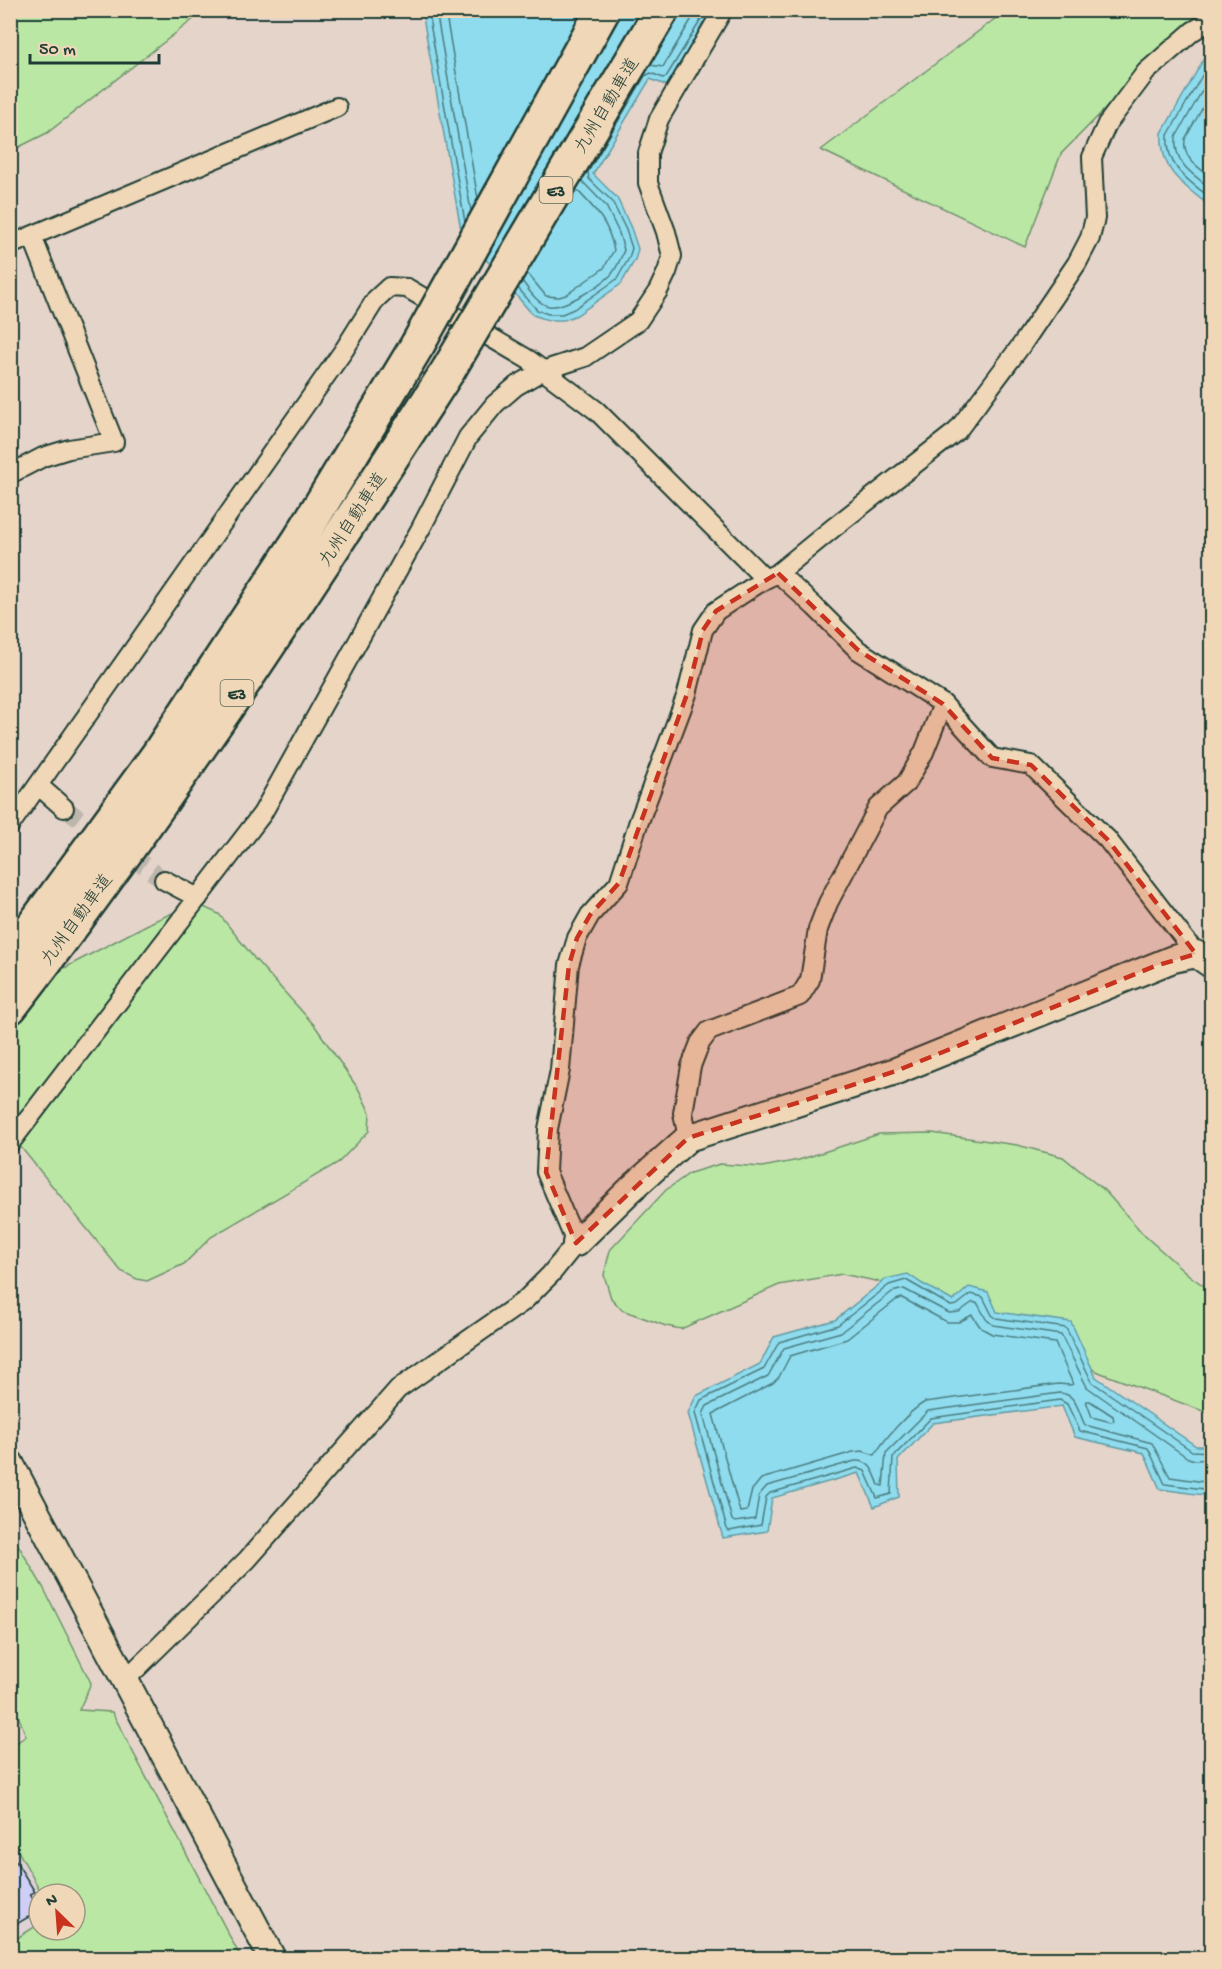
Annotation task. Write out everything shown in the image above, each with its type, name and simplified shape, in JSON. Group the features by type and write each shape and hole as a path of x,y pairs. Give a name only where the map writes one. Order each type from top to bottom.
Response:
{"highway":[{"name":"九州自動車道","path":"10,958 158,755 300,539 418,344 603,10"},
{"name":"九州自動車道","path":"10,1007 183,772 329,555 449,369 662,10"}],"street":[{"path":"10,1143 262,814 421,528 468,437 495,404 516,386 542,371 585,357 638,321 667,273 672,256 648,183 648,153 659,119 723,10"},
{"path":"576,1243 546,1172 548,1129 560,1070 569,965 578,938 590,915 619,883 638,824 687,694 703,630 716,611 772,576 957,431 1023,343 1077,263 1090,238 1095,218 1092,157 1107,124 1146,72 1193,32 1212,20"},
{"path":"10,245 337,107"},
{"path":"10,474 43,457 69,448 114,442 32,236"},
{"path":"10,825 344,350 376,299 389,287 407,288 529,360 597,411 772,576 816,607 858,650 943,704 993,758 1031,765 1107,839 1204,959"},
{"path":"688,1137 682,1113 691,1066 700,1043 709,1031 800,996 810,980 818,929 828,903 878,808 907,782 924,752 943,704"},
{"path":"39,786 64,808"},
{"path":"164,880 198,898"},
{"path":"125,1680 247,1560 398,1389 524,1301 551,1275 576,1243 688,1137 896,1071 1079,999 1173,959 1204,959"},
{"path":"10,1463 272,1959"}],"highlighted area":[{"path":"778,573 858,650 943,704 992,758 1031,765 1107,839 1196,954 1155,966 896,1071 688,1138 576,1243 546,1172 569,965 577,938 590,915 619,883 687,694 703,630 716,611"}],"shaded area":[{"path":"10,1838 35,1882 27,1882 27,1932 11,1942"}],"green space":[{"path":"11,10 204,11 47,133 11,151"},
{"path":"1003,11 1201,11 1061,154 1025,247 821,150"},
{"path":"195,903 219,914 254,958 315,1026 359,1090 370,1113 369,1131 339,1162 211,1237 184,1264 147,1281 121,1271 11,1135 11,996 152,922"},
{"path":"932,1133 1017,1145 1063,1157 1105,1191 1145,1236 1190,1276 1211,1291 1211,1414 1101,1373 910,1288 842,1274 779,1285 681,1329 622,1310 611,1298 604,1275 610,1250 666,1190 690,1173 720,1164 762,1167 799,1160 879,1134"},
{"path":"11,1533 43,1587 91,1683 79,1710 112,1712 241,1958 11,1958 11,1942 27,1932 27,1942 87,1942 87,1882 35,1882 11,1838 11,1747 26,1736 11,1697"}],"water":[{"path":"424,11 714,11 668,86 650,79 593,174 617,198 638,249 635,260 621,284 577,315 564,320 548,320 533,315 461,230 424,23"},
{"path":"1211,46 1211,207 1183,184 1170,168 1162,147 1162,133"},
{"path":"908,1274 953,1301 969,1287 988,1292 997,1312 1071,1322 1096,1377 1196,1446 1211,1446 1211,1496 1160,1489 1144,1453 1075,1437 1062,1406 933,1423 898,1460 899,1497 874,1507 859,1473 772,1498 767,1531 723,1538 688,1413 696,1396 760,1364 774,1337 835,1320 886,1279"}],"building":[{"path":"10,1852 29,1882 27,1918 13,1926 10,1922"}],"tunnel":[{"path":"64,808 164,880"}]}
